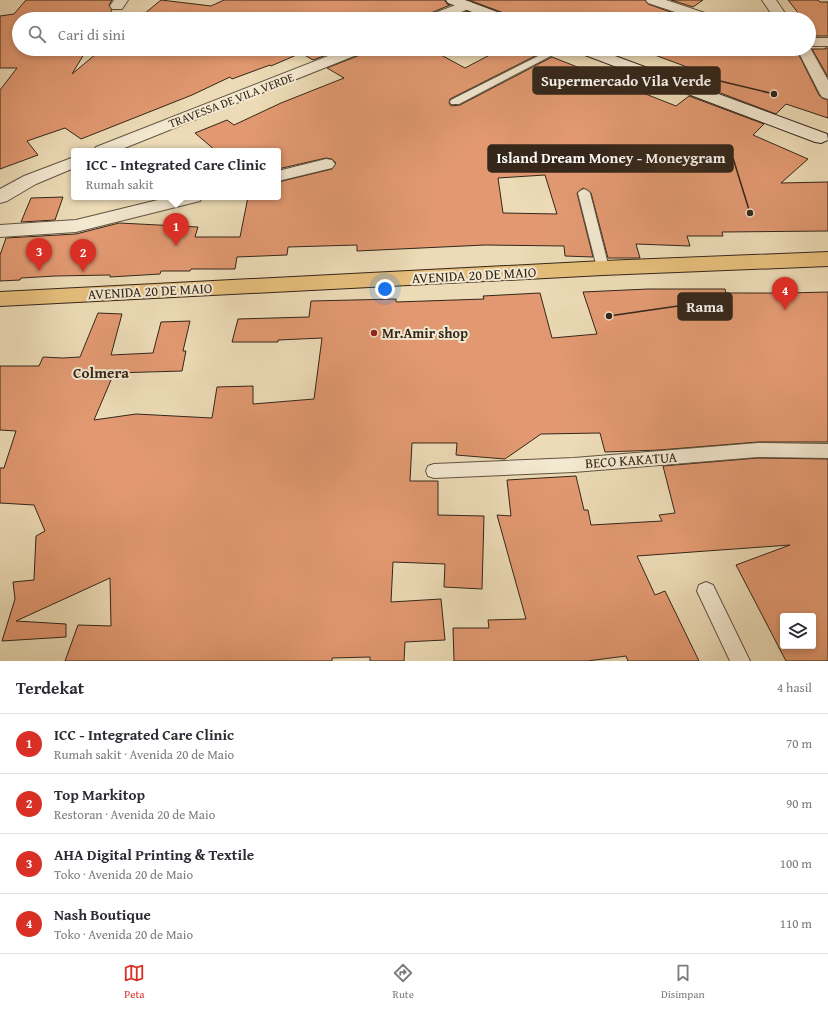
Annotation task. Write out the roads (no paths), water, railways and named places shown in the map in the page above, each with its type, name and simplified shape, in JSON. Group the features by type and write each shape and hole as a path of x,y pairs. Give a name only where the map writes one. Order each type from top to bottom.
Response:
{"main road":[{"name":"AVENIDA 20 DE MAIO","path":"0,299 603,268 828,259"}],"street":[{"path":"453,0 484,12"},
{"path":"653,0 688,12"},
{"path":"769,0 777,12"},
{"path":"449,12 466,5"},
{"path":"816,45 828,42"},
{"name":"TRAVESSA DE VILA VERDE","path":"110,148 341,56"},
{"path":"601,56 826,138"},
{"path":"809,56 828,94"},
{"path":"0,197 30,180 71,163"},
{"path":"281,175 326,164"},
{"path":"0,231 76,226 181,200"}],"lane":[{"path":"455,102 545,56"},
{"path":"584,193 603,268"},
{"name":"BECO KAKATUA","path":"434,471 574,465 758,450 828,451"},
{"path":"706,591 740,661"}],"place":[{"name":"Supermercado Vila Verde","path":"774,94"},
{"name":"Island Dream Money - Moneygram","path":"750,213"},
{"name":"ICC - Integrated Care Clinic","path":"176,246"},
{"name":"AHA Digital Printing & Textile","path":"39,271"},
{"name":"Top Markitop","path":"83,272"},
{"name":"Nash Boutique","path":"785,310"},
{"name":"Rama","path":"609,316"},
{"name":"Mr.Amir shop","path":"374,333"}],"district":[{"name":"Colmera","path":"101,372"}]}
